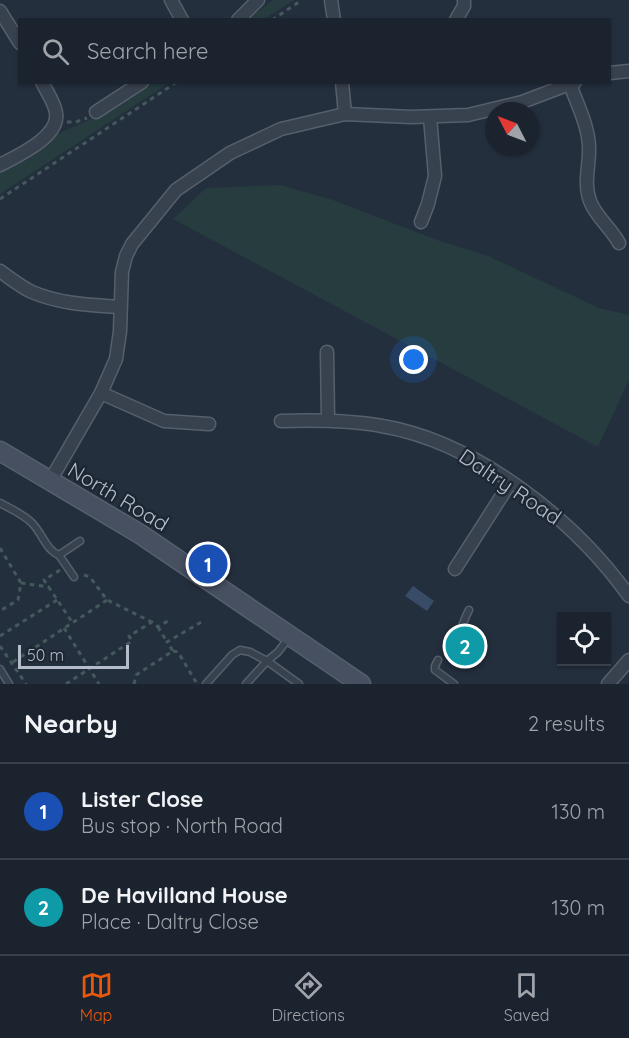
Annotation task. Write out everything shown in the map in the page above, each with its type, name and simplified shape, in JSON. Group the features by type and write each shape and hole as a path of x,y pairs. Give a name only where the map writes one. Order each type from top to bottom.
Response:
{"main road":[{"name":"North Road","path":"0,451 140,534 361,684"}],"street":[{"path":"171,0 181,18"},
{"path":"240,18 258,0"},
{"path":"331,0 334,18"},
{"path":"457,18 464,6 464,0"},
{"path":"0,11 18,40"},
{"path":"611,73 629,71"},
{"path":"0,165 49,136 57,113 43,84"},
{"path":"96,112 139,84"},
{"path":"342,84 345,114"},
{"path":"50,482 101,393 116,358 120,331 122,272 129,250 176,190 230,153 281,129 345,114 430,117 468,115 499,109 569,84"},
{"path":"572,84 587,131 589,146 586,183 591,204 619,243"},
{"path":"421,222 435,176 430,117"},
{"path":"0,271 31,291 50,297 78,305 120,307"},
{"path":"327,352 328,419"},
{"path":"101,393 164,421 209,424"},
{"name":"Daltry Road","path":"281,421 328,419 383,426 419,435 455,449 550,510 580,537 615,576 629,596"},
{"path":"455,569 510,483"},
{"path":"608,684 629,660"}],"lane":[{"path":"0,503 17,511 33,524 53,553 59,555 74,577"},
{"path":"59,555 80,541"},
{"path":"457,635 463,627 463,620 469,610"},
{"path":"246,684 278,652 290,636"},
{"path":"206,684 232,655 240,650 250,652 267,661 299,684"},
{"path":"438,660 435,670 454,684"},
{"path":"0,669 9,684"}],"path":[{"path":"275,18 302,0"},
{"path":"0,199 174,84"},
{"path":"55,120 76,122 96,112"},
{"path":"0,548 21,583 18,600 0,612"},
{"path":"66,566 44,580 72,622"},
{"path":"90,577 106,600 158,627 173,651 178,652 198,684"},
{"path":"21,583 49,587"},
{"path":"0,636 57,600"},
{"path":"13,662 106,600"},
{"path":"158,627 171,619"},
{"path":"167,642 205,620"},
{"path":"66,684 132,641 129,636 152,622"},
{"path":"64,628 99,684"},
{"path":"0,646 26,684"},
{"path":"134,684 136,675 173,651"}],"green space":[{"path":"273,0 294,0 266,18 249,18"},
{"path":"147,84 167,84 0,194 0,169 55,135 89,120"},
{"path":"280,185 333,200 437,240 488,256 599,308 629,315 629,380 598,447 173,219 206,188"}],"water":[{"path":"413,586 434,601 427,611 405,596"}],"place":[{"name":"Lister Close","path":"208,564"},
{"name":"De Havilland House","path":"465,646"}]}
